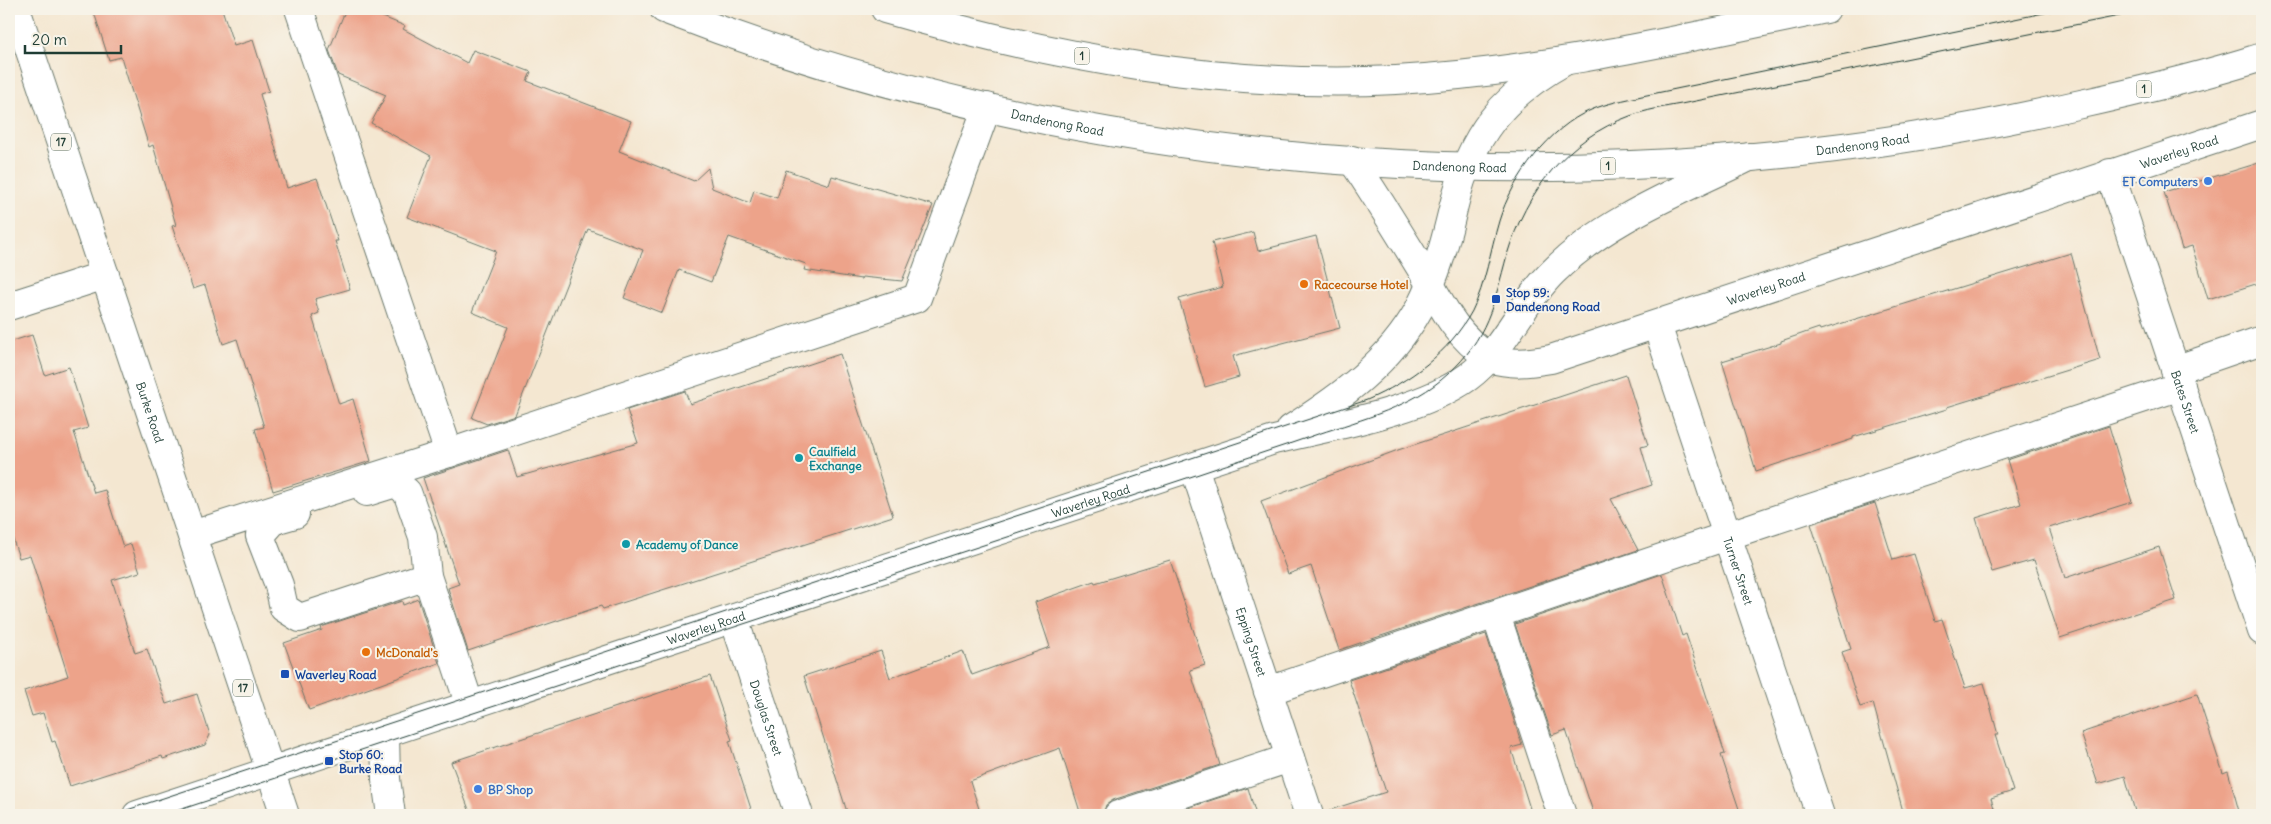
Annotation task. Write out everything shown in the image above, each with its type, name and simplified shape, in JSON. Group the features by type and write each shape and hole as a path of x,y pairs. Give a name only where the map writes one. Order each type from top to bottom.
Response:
{"main road":[{"name":"Burke Road","path":"16,9 285,815"},
{"path":"299,9 449,453"},
{"name":"Dandenong Road","path":"664,9 739,36 850,72 987,107 1120,134 1204,146 1352,160 1466,166 1603,167 1749,157 1871,144 2025,117 2126,94 2262,56"},
{"name":"1","path":"885,9 1009,41 1129,66 1230,77 1321,81 1396,80 1490,72 1568,59 1826,9"},
{"name":"Waverley Road","path":"1274,440 1353,387 1375,367 1404,333 1430,285 1441,259 1466,166 1480,138 1506,102 1530,82 1568,59"},
{"path":"192,535 449,453 917,298 987,107"},
{"name":"Waverley Road","path":"136,815 1274,440 1365,418 1444,392 1468,377 1489,358 1502,362 1524,364 1551,359 2262,124"},
{"path":"1352,160 1378,198 1458,331 1489,358 1537,288 1567,258 1635,214 1749,157"},
{"name":"Bates Street","path":"2110,173 2262,631"},
{"path":"9,306 105,275"},
{"name":"Turner Street","path":"1657,325 1820,815"},
{"path":"1268,691 1727,536 2178,378 2262,340"},
{"name":"Epping Street","path":"1194,467 1309,815"},
{"path":"427,576 300,618 284,608 279,584 260,536 274,520 396,483 407,492 423,537 427,576 470,706"},
{"path":"1496,615 1562,815"},
{"name":"Douglas Street","path":"734,619 800,815"},
{"path":"385,733 386,779 391,815"},
{"path":"1118,815 1290,758"}],"building":[{"path":"93,9 222,9 234,46 253,40 269,91 260,94 287,188 317,178 338,241 335,241 350,289 315,299 319,313 312,316 339,404 353,399 371,461 273,491 255,429 264,427 237,339 223,344 205,285 193,289 172,226 176,225 153,145 149,147 121,57 109,60"},
{"path":"346,9 363,9 405,26 403,29 467,63 473,50 531,72 527,81 631,121 619,151 694,181 708,168 712,188 750,203 754,190 777,198 786,170 829,185 832,176 933,205 902,281 862,277 861,279 804,270 806,264 729,237 711,282 679,270 662,313 624,298 643,250 588,229 515,415 487,424 472,418 508,327 472,312 496,251 407,217 431,156 371,123 386,95 338,75 329,50"},
{"path":"2262,162 2262,282 2208,299 2192,246 2182,249 2164,192"},
{"path":"1253,232 1258,251 1316,236 1340,328 1233,356 1239,377 1205,387 1179,299 1223,287 1212,242"},
{"path":"2071,253 2100,360 1853,437 1853,439 1756,471 1722,361 1781,343 1781,341 1819,328 1820,330"},
{"path":"32,335 45,375 69,367 88,428 74,432 94,493 105,490 123,547 131,544 140,572 112,580 135,653 147,649 166,704 197,694 210,735 205,745 163,759 162,756 70,786 55,741 52,742 43,713 32,716 24,691 68,676 30,555 19,558 9,527 9,342"},
{"path":"840,354 893,516 603,609 601,606 468,651 448,588 459,584 423,478 508,450 517,477 638,443 627,410 685,391 690,404"},
{"path":"1626,375 1648,445 1641,447 1652,485 1611,499 1638,550 1339,650 1311,566 1288,574 1261,501 1398,450"},
{"path":"2109,426 2132,502 2049,528 2065,578 2159,547 2176,600 2060,638 2034,560 1992,572 1976,518 2021,504 2007,460"},
{"path":"1875,503 1893,560 1914,554 1935,621 1942,619 1965,688 1984,683 1998,735 1995,735 2013,791 1991,798 1996,815 1904,815 1873,703 1860,707 1842,652 1851,649 1811,524"},
{"path":"1170,560 1205,665 1190,670 1220,765 1113,800 1106,805 1103,815 1081,815 1060,748 970,781 981,815 848,815 804,676 881,651 890,678 963,651 972,675 1050,647 1035,602 1094,581 1095,583"},
{"path":"1662,574 1682,636 1686,634 1703,685 1725,754 1721,755 1741,815 1594,815 1566,730 1552,735 1515,624"},
{"name":"McDonald's","path":"418,599 439,663 309,710 284,643 322,630 321,627 402,601 403,605"},
{"path":"1486,634 1522,745 1511,748 1532,815 1330,815 1330,810 1386,792 1349,680"},
{"path":"710,676 732,740 729,741 753,815 471,815 451,762"},
{"path":"2197,694 2223,773 2228,771 2240,815 2136,815 2125,776 2098,784 2081,733"},
{"path":"1248,788 1256,815 1167,815"}],"tram line":[{"path":"112,815 1367,400 1413,375 1440,353 1463,326 1472,311 1481,289 1499,221 1513,188 1523,171 1547,141 1576,118 1603,105 1642,96 2063,9"},
{"path":"164,815 1196,475 1403,404 1448,374 1472,347 1493,305 1515,232 1525,210 1552,170 1568,153 1587,138 1607,126 1630,116 1642,112 2154,9"}],"place":[{"name":"ET Computers","path":"2208,181"},
{"name":"Racecourse Hotel","path":"1304,284"},
{"name":"Stop 59: Dandenong Road","path":"1496,299"},
{"name":"Caulfield Exchange","path":"799,458"},
{"name":"Academy of Dance","path":"626,544"},
{"name":"McDonald's","path":"366,652"},
{"name":"Waverley Road","path":"285,674"},
{"name":"Stop 60: Burke Road","path":"329,761"},
{"name":"BP Shop","path":"478,789"}]}
